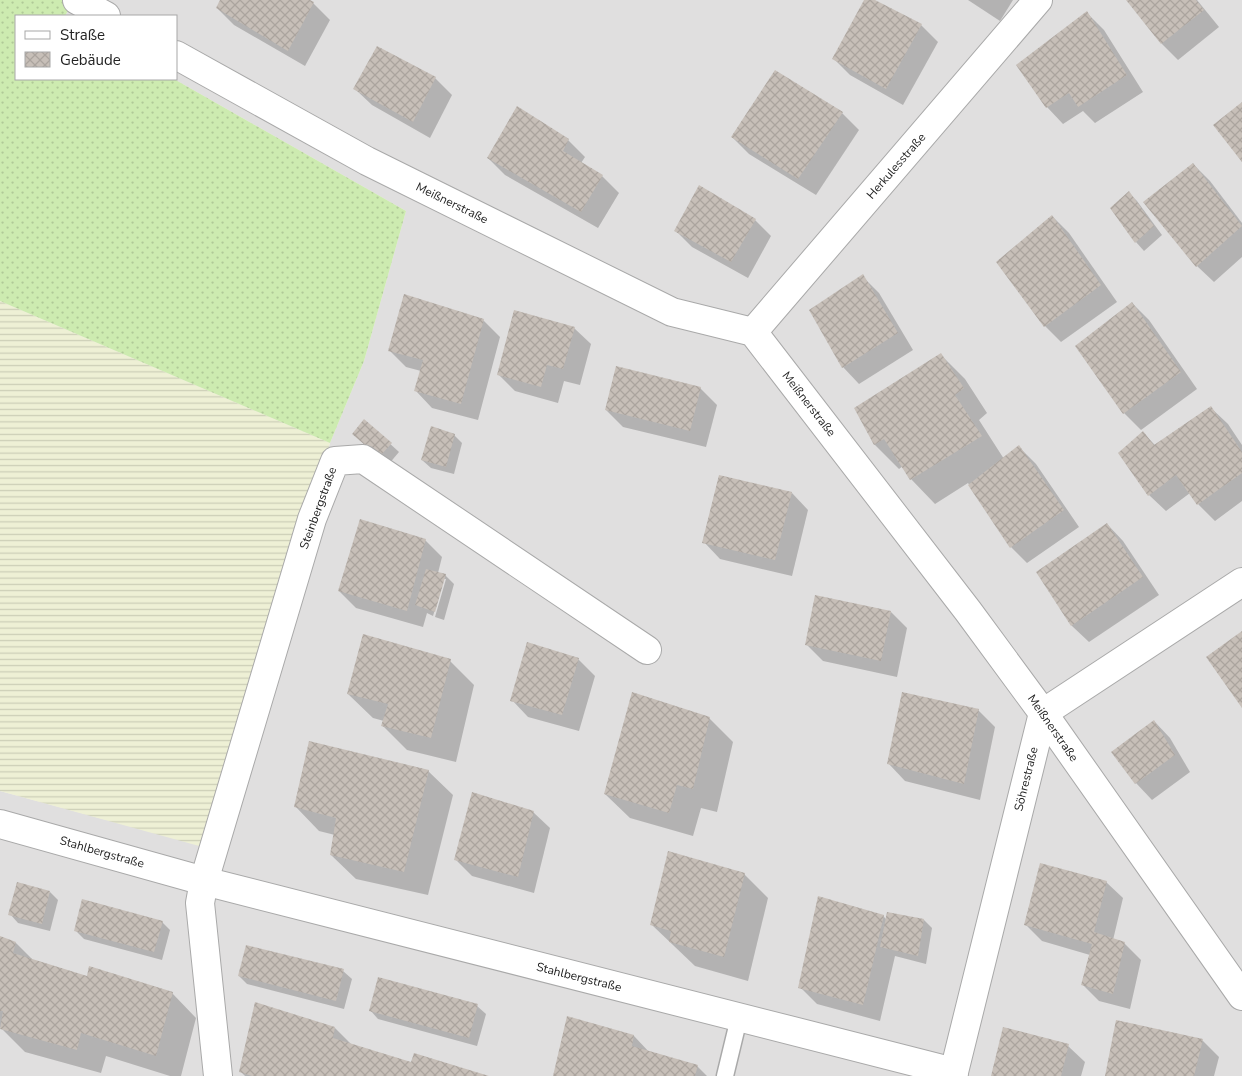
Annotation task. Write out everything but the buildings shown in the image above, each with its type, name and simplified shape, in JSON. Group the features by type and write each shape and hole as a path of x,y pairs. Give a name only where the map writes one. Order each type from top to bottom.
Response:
{"street":[{"path":"76,0 104,15"},
{"name":"Herkulesstraße","path":"753,332 1038,0"},
{"name":"Meißnerstraße","path":"178,56 367,161 672,312 753,332 962,603 1043,713 1242,996"},
{"name":"Steinbergstraße","path":"204,881 312,519 335,461 363,459 647,650"},
{"path":"1043,713 1242,582"},
{"name":"Söhrestraße","path":"953,1074 1043,713"},
{"name":"Stahlbergstraße","path":"0,824 204,881 953,1074"},
{"path":"204,881 200,903 218,1076"}],"lane":[{"path":"725,1076 739,1018"}],"shaded area":[{"path":"74,0 1242,0 1242,1076 0,1076 0,791 210,848 330,443 364,361 406,211 176,80 178,80 178,15 66,15"}],"green space":[{"path":"0,0 74,0 66,15 15,15 15,80 176,80 406,211 364,361 330,443 0,301"},
{"path":"0,301 330,443 210,849 0,791"}]}
